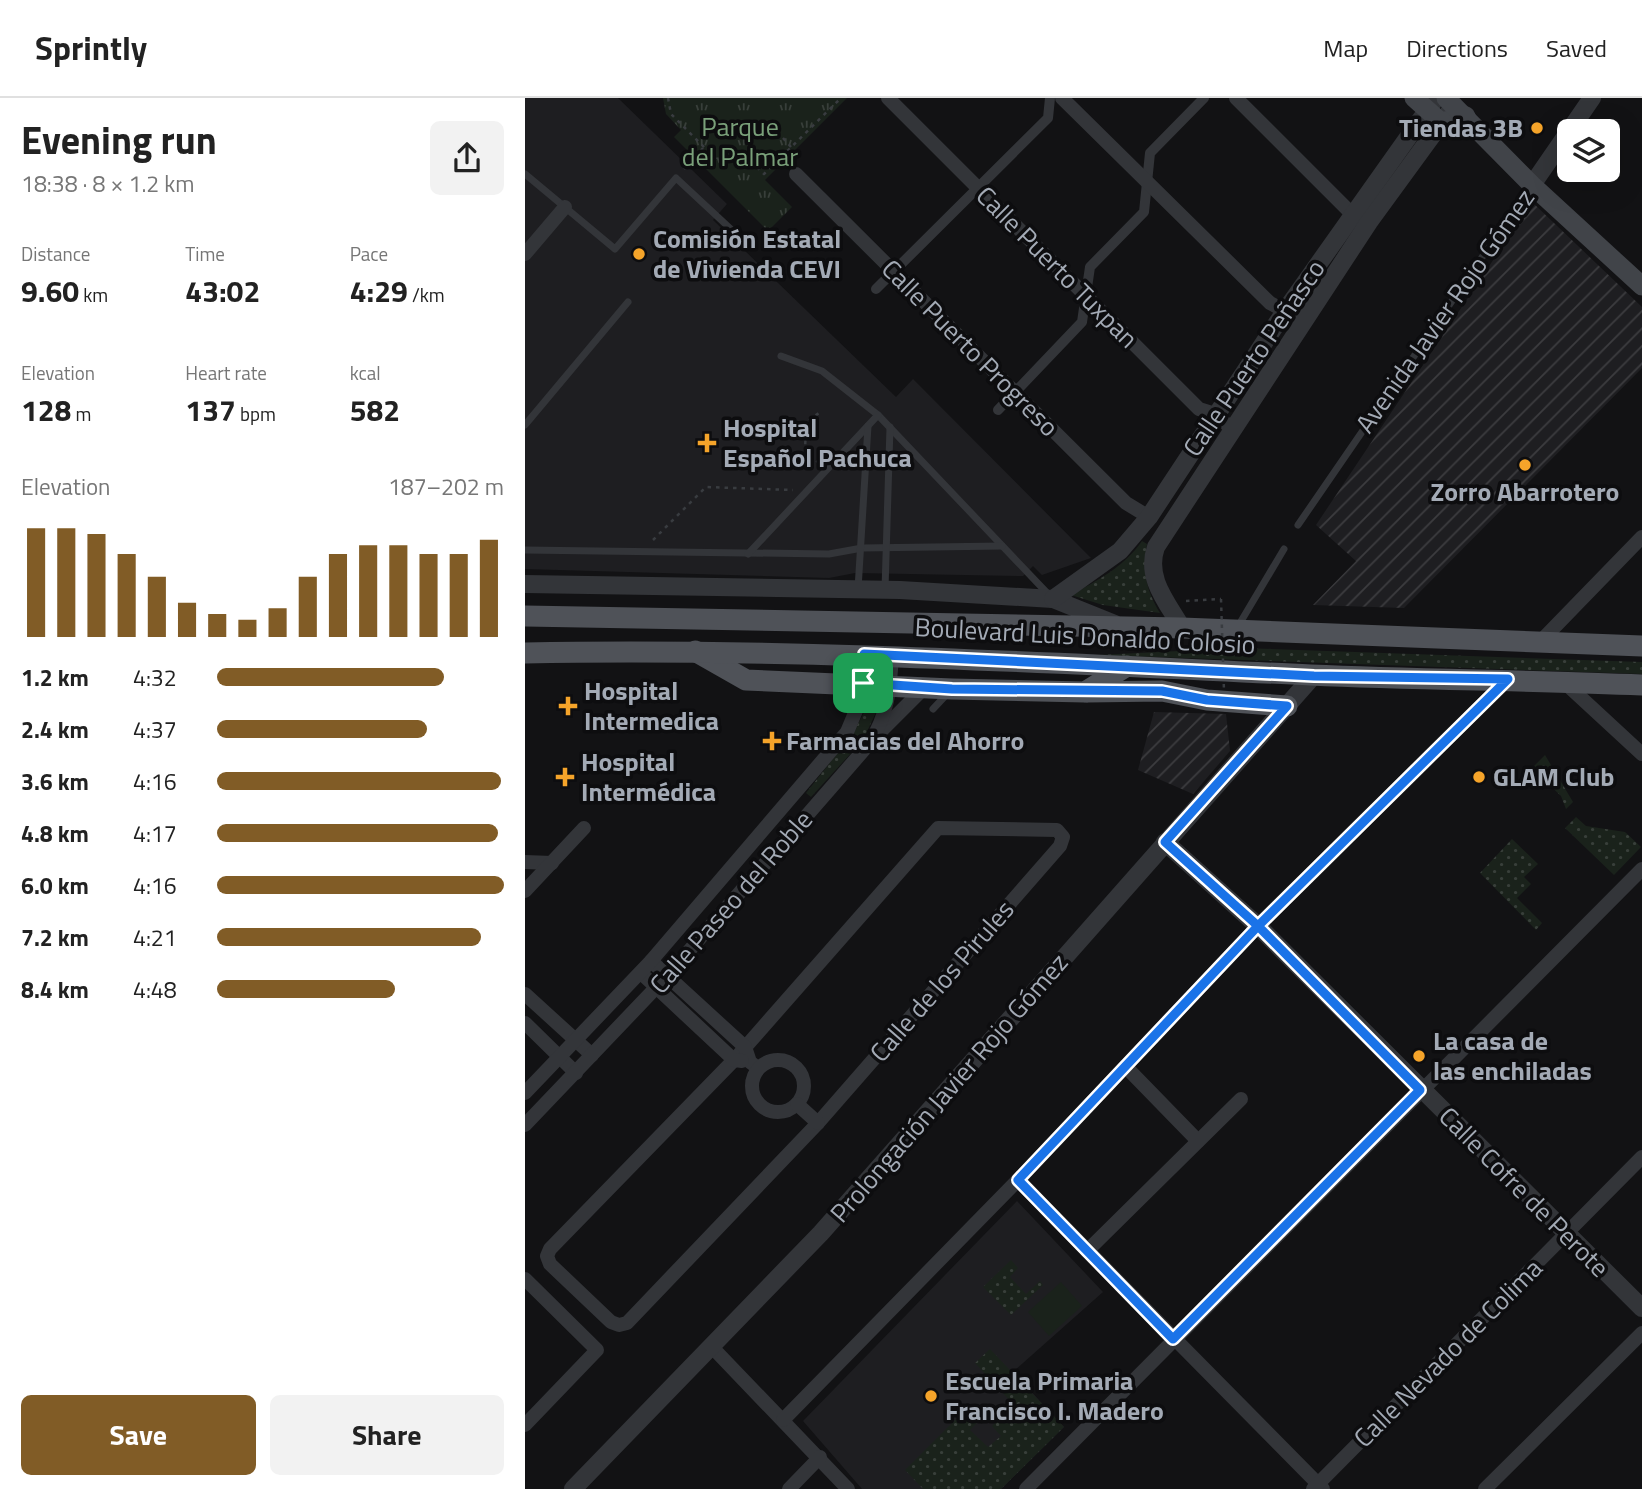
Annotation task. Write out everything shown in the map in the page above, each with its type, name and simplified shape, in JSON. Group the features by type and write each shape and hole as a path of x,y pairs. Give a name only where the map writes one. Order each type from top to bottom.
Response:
{"main road":[{"path":"1441,107 1532,185 1642,286"},
{"name":"Boulevard Luis Donaldo Colosio","path":"525,616 1182,628 1642,646"},
{"path":"693,650 746,680 863,683 909,693 952,689 1162,691 1207,700 1287,706"},
{"name":"Boulevard Luis Donaldo Colosio","path":"525,653 693,650 864,654 1314,676 1508,679 1642,685"},
{"path":"1085,692 1128,666"}],"street":[{"name":"Calle Puerto Tuxpan","path":"888,98 1199,409 1215,414 1232,429"},
{"path":"876,289 1048,118 1050,98"},
{"path":"1062,98 1270,303 1285,311 1300,326"},
{"path":"998,410 1082,322 1090,267 1144,212 1150,153 1204,98"},
{"path":"1236,98 1352,214 1369,222"},
{"name":"Avenida Javier Rojo Gómez","path":"1532,185 1591,98"},
{"name":"Calle Puerto Peñasco","path":"1053,599 1120,551 1149,517 1215,414 1352,214 1441,107"},
{"name":"Calle Puerto Peñasco","path":"1182,628 1152,576 1151,560 1156,547 1441,107"},
{"name":"Calle Puerto Progreso","path":"796,174 1126,503 1149,517"},
{"path":"525,254 565,207"},
{"path":"1540,642 1642,537"},
{"path":"525,584 858,589 1053,599 1122,627"},
{"name":"Calle Paseo del Roble","path":"525,1093 641,973 847,732 855,715 863,683 864,654"},
{"name":"Calle Paseo del Roble","path":"525,1125 668,975 869,744 909,693 892,655"},
{"name":"Prolongación Javier Rojo Gómez","path":"572,1489 875,1173 1314,676"},
{"path":"783,1420 1018,1180 1258,926 1508,679"},
{"path":"1564,681 1642,754"},
{"path":"869,744 909,693"},
{"path":"525,891 584,828"},
{"name":"Calle de los Pirules","path":"734,1060 547,1256 550,1264 611,1322 619,1325 627,1322 818,1123 1060,846 1063,836 1057,830 938,828 751,1059"},
{"name":"Calle Cofre de Perote","path":"1165,842 1258,926 1642,1308"},
{"path":"525,862 552,863"},
{"path":"1026,1489 1642,869"},
{"path":"641,973 734,1060 751,1059 780,1059 795,1066 803,1080 804,1089 797,1104 775,1112 760,1106 752,1092 751,1059 651,961"},
{"path":"527,999 592,1055"},
{"path":"525,1023 576,1073"},
{"path":"1126,1067 1198,1141"},
{"path":"1087,1251 1241,1099"},
{"path":"797,1104 818,1123"},
{"name":"Calle Nevado de Colima","path":"1318,1488 1642,1157"},
{"path":"1018,1180 1318,1488"},
{"path":"525,1279 597,1350 525,1425"},
{"path":"1485,1489 1642,1333"},
{"path":"711,1346 848,1489"},
{"path":"789,1489 820,1457"}],"lane":[{"path":"525,174 615,249 676,177 749,246"},
{"name":"Avenida Javier Rojo Gómez","path":"1298,525 1532,185"},
{"path":"525,425 628,302"},
{"path":"781,356 822,371 878,415 1053,599"},
{"path":"748,554 878,415"},
{"path":"858,589 868,425"},
{"path":"884,590 890,427"},
{"path":"525,550 829,554 862,548 1002,545"},
{"path":"1235,632 1284,549"},
{"path":"933,709 952,689"}],"path":[{"path":"668,98 671,114 723,166 740,150 764,174 841,98"},
{"path":"783,138 791,147"},
{"path":"676,177 703,148"},
{"path":"817,462 805,452 806,422 819,413"},
{"path":"641,552 706,487 784,489"},
{"path":"1196,600 1221,599 1224,691"}],"shaded area":[{"path":"525,98 618,98 727,204 713,220 896,397 913,379 1091,558 1042,575 1033,566 1023,576 855,573 829,578 525,569"},
{"path":"1532,202 1642,307 1642,368 1404,608 1313,605 1356,561 1316,525"},
{"path":"1154,712 1226,714 1230,751 1193,794 1138,770"},
{"name":"Escuela Primaria Francisco I. Madero","path":"1017,1201 1103,1292 1013,1372 1064,1427 1001,1489 862,1489 803,1421"}],"green space":[{"name":"Parque del Palmar","path":"663,98 847,98 765,180 792,207 768,231 674,137 681,130 666,114"},
{"path":"1142,541 1147,544 1145,571 1148,587 1160,613 1103,605 1071,595 1119,566"},
{"path":"1241,648 1642,662 1642,674 1098,655"},
{"path":"868,705 879,706 863,740 811,797 806,793 852,735"},
{"path":"1545,755 1573,802 1566,809 1561,796 1532,768"},
{"path":"1576,817 1586,826 1625,832 1641,847 1614,875 1565,828"},
{"path":"1512,839 1538,864 1524,877 1531,884 1517,898 1542,923 1536,930 1480,873"},
{"path":"1011,1260 1018,1268 1010,1277 1026,1294 1040,1281 1043,1285 1011,1315 983,1287"},
{"path":"1061,1282 1082,1306 1049,1336 1028,1312"},
{"path":"990,1349 1064,1427 1001,1489 923,1489 905,1470 966,1409 978,1422 970,1430 988,1447 1001,1436 992,1426 1013,1404 975,1363"}],"place":[{"name":"Tiendas 3B","path":"1537,128"},
{"name":"Comisión Estatal de Vivienda CEVI","path":"639,254"},
{"name":"Hospital Español Pachuca","path":"707,443"},
{"name":"Zorro Abarrotero","path":"1525,465"},
{"name":"Hospital Intermedica","path":"568,706"},
{"name":"Farmacias del Ahorro","path":"772,741"},
{"name":"Hospital Intermédica","path":"565,777"},
{"name":"GLAM Club","path":"1479,777"},
{"name":"La casa de las enchiladas","path":"1419,1056"},
{"name":"Escuela Primaria Francisco I. Madero","path":"931,1396"}],"route":[{"path":"863,683 864,654 1314,676 1508,679 1258,926 1420,1090 1173,1339 1018,1180 1258,926 1165,842 1287,706 1207,700 1162,691 952,689 863,683"}]}
